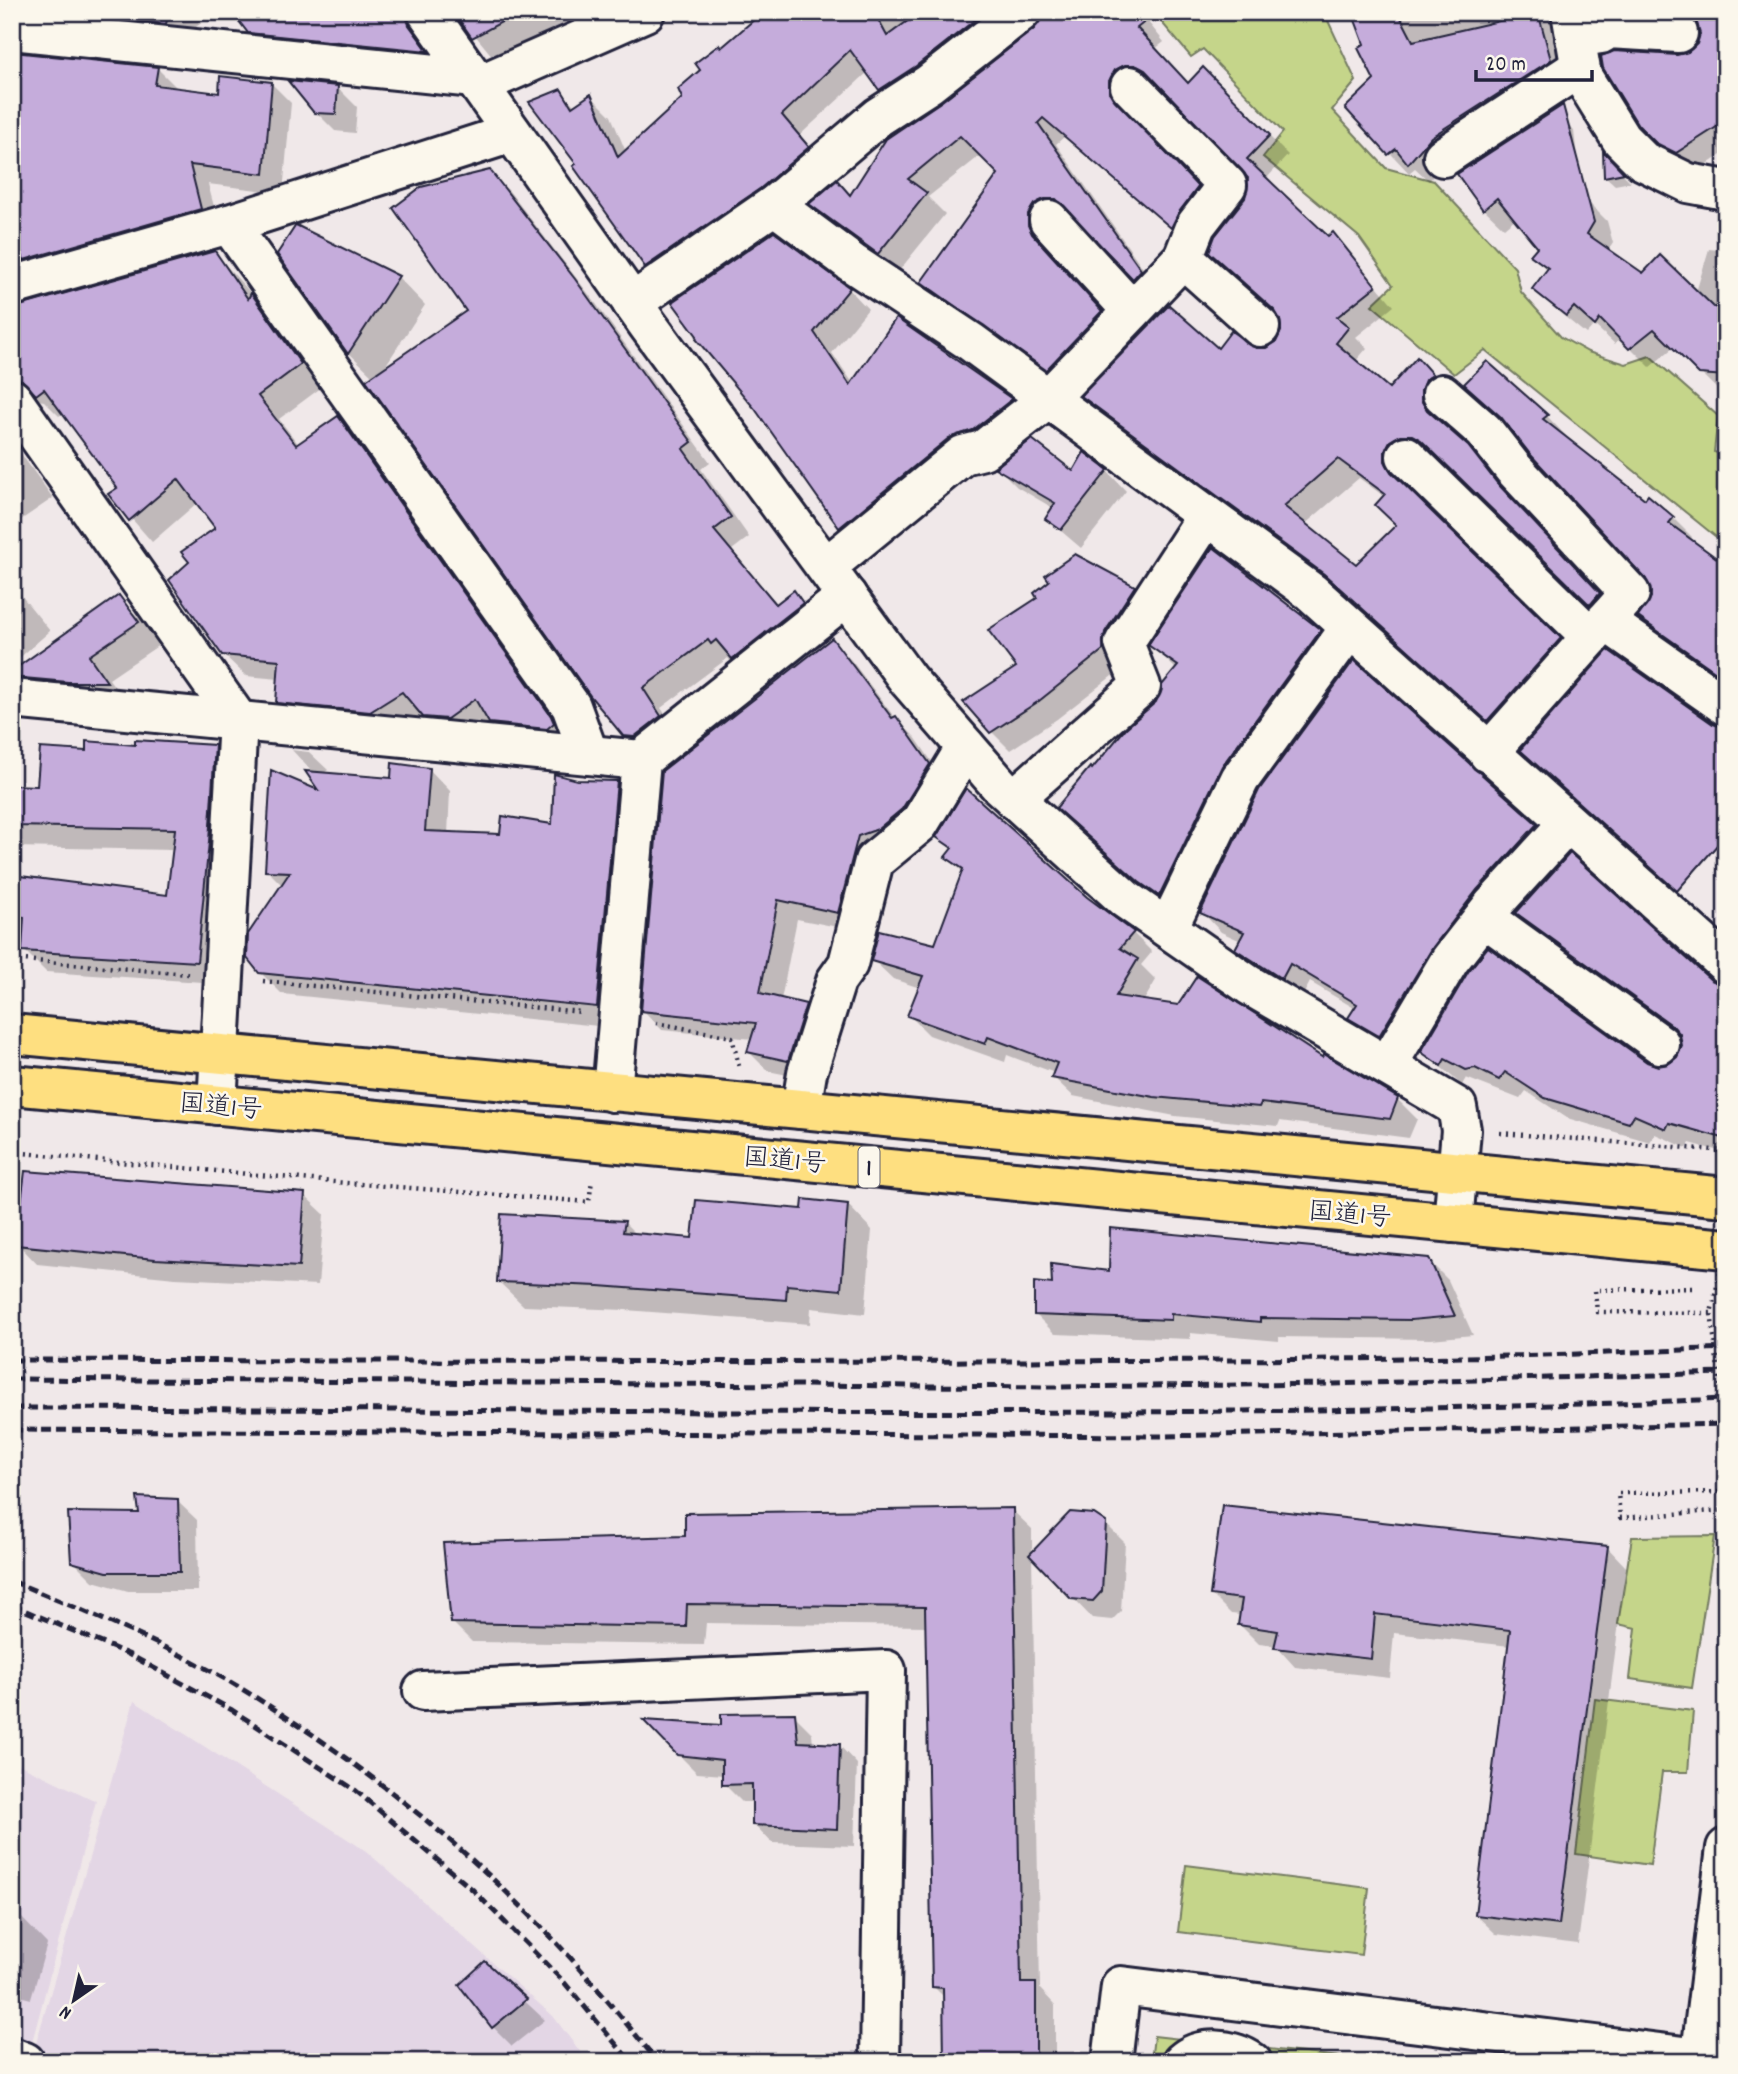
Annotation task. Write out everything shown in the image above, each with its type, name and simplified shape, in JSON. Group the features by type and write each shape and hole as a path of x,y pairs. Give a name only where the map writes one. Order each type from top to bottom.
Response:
{"highway":[{"name":"国道1号","path":"12,1034 612,1092 804,1091 1459,1172 1726,1196"},
{"name":"国道1号","path":"12,1085 1726,1248"}],"street":[{"path":"427,12 632,303 908,680 1014,799 1125,898 1249,985 1457,1107 1461,1130 1452,1223"},
{"path":"12,30 476,82 645,12"},
{"path":"632,303 774,205 878,117 929,84 1021,12"},
{"path":"1443,157 1575,39 1601,34 1608,29 1678,33"},
{"path":"1575,39 1599,108 1621,139 1643,161 1688,183 1726,190"},
{"path":"612,1092 641,760 837,582 963,455 984,450 1047,400 1183,258 1196,225 1227,185 1130,86"},
{"path":"12,286 229,224 512,133"},
{"path":"774,205 852,263 971,342 1311,592 1567,824 1725,962"},
{"path":"1049,220 1132,312"},
{"path":"229,224 571,706 589,755"},
{"path":"1183,258 1259,327"},
{"path":"1442,394 1484,431 1513,468 1630,593 1488,753"},
{"path":"12,399 238,720 217,1105"},
{"path":"1406,456 1598,629 1726,706"},
{"path":"1014,799 1141,686 1124,643 1206,517"},
{"path":"1168,928 1240,779 1349,628"},
{"path":"12,699 641,760"},
{"path":"804,1091 835,981 848,964 874,861 919,824 966,747"},
{"path":"1387,1066 1450,960 1484,917 1567,824"},
{"path":"1484,917 1660,1045"},
{"path":"423,1691 886,1670 880,2062"},
{"path":"1112,2062 1121,1986 1700,2060 1726,1848"},
{"path":"1182,2062 1206,2051 1227,2051 1252,2062"},
{"path":"12,2057 25,2062"}],"path":[{"path":"12,959 620,1016 732,1037 739,1067 804,1091"},
{"path":"1461,1130 1726,1151"},
{"path":"1726,1248 1711,1313 1726,1430"},
{"path":"1694,1288 1595,1290 1597,1312 1711,1313"},
{"path":"1726,1492 1618,1493 1620,1518 1726,1510"}],"shaded area":[{"path":"134,1701 366,1851 553,2016 588,2062 67,2062 35,2047"},
{"path":"12,1761 96,1801 32,2042 12,2035"}],"green space":[{"path":"1153,12 1324,12 1356,81 1332,110 1386,168 1434,181 1515,268 1521,292 1561,337 1588,352 1626,364 1650,356 1718,416 1714,452 1726,455 1726,545 1485,350 1454,374 1372,305 1393,285 1359,237 1263,157 1283,132 1203,49 1191,57"},
{"path":"1715,1536 1692,1688 1630,1679 1636,1628 1618,1624 1632,1537"},
{"path":"1595,1699 1693,1711 1688,1772 1662,1772 1650,1865 1576,1854"},
{"path":"1186,1865 1369,1888 1361,1955 1178,1932"},
{"path":"1154,2036 1385,2062 1151,2062"}],"building":[{"path":"53,12 169,12 166,24"},
{"path":"232,12 405,12 409,25 428,51 248,33"},
{"path":"454,12 520,12 472,38"},
{"path":"763,12 874,12 887,36 920,12 985,12 916,66 879,90 850,50 782,115 809,147 761,188 645,267 573,166 576,164 529,102 561,89 572,107 591,94 618,157 682,98 678,89 700,70 695,63 719,45 721,48"},
{"path":"1042,12 1157,12 1137,28 1188,83 1203,67 1270,135 1247,159 1328,236 1333,232 1376,286 1337,317 1349,327 1336,343 1389,388 1417,357 1433,375 1425,380 1421,390 1421,400 1427,410 1468,446 1497,483 1600,593 1590,605 1421,440 1412,435 1401,435 1390,441 1385,451 1385,461 1391,472 1561,638 1487,721 1324,574 1081,396 1169,305 1218,348 1231,331 1256,348 1266,348 1276,342 1281,331 1280,320 1275,311 1209,252 1215,236 1245,198 1248,178 1145,70 1135,65 1125,65 1115,70 1109,81 1109,92 1198,187 1179,212 1171,228 1043,118 1038,123 1141,270 1133,279 1056,199 1045,199 1034,204 1028,214 1028,225 1032,234 1102,311 1046,370 921,282 998,174 960,136 908,179 927,193 878,254 809,204 837,180 850,195 886,139 942,101 1034,29","holes":["1338,459 1385,494 1375,505 1396,525 1356,564 1284,506"]},
{"path":"1352,12 1398,12 1413,41 1538,12 1551,60 1431,137 1408,164 1396,149 1388,155 1345,108 1374,80 1358,48 1364,44"},
{"path":"1683,12 1726,12 1726,121 1676,153 1656,143 1638,125 1603,68 1601,56 1614,51 1677,55 1688,52 1697,44 1700,34 1697,23"},
{"path":"13,52 158,67 155,85 219,93 220,76 272,82 264,174 190,165 201,209 24,260 12,227"},
{"path":"288,81 338,86 336,114 314,113"},
{"path":"1563,105 1594,222 1587,234 1643,273 1660,255 1714,307 1726,309 1726,376 1699,374 1654,329 1629,349 1600,319 1595,326 1574,307 1566,316 1532,289 1548,268 1530,255 1537,247 1497,198 1483,210 1457,174"},
{"path":"1603,151 1606,154 1624,173 1604,177"},
{"path":"490,170 575,279 692,442 683,449 731,517 714,530 776,604 794,590 803,603 732,659 716,640 711,644 708,640 643,688 661,716 634,737 623,736 591,697 366,380 466,311 393,208 421,187"},
{"path":"296,225 399,276 348,354 277,254"},
{"path":"774,232 850,288 814,332 850,385 896,318 1012,399 973,430 949,438 839,528 755,409 696,339 697,336 672,302"},
{"path":"215,251 248,299 251,293 301,364 258,396 296,445 338,416 551,716 554,723 547,729 489,723 475,699 447,719 423,717 402,692 370,712 276,703 279,660 222,655 169,580 189,562 181,552 215,528 178,479 129,521 108,494 117,488 44,389 36,395 22,380 12,378 12,310 16,307"},
{"path":"1487,361 1548,415 1543,419 1645,499 1648,495 1674,517 1669,523 1726,565 1726,679 1638,617 1651,597 1646,579 1530,454 1501,417 1464,384"},
{"path":"1032,439 1073,471 1084,452 1108,470 1061,530 1045,519 1055,503 995,468"},
{"path":"1213,547 1321,630 1222,766 1159,896 1139,882 1056,808 1126,728 1156,702 1162,685 1178,666 1148,645"},
{"path":"1075,554 1135,586 1105,632 1103,650 1039,701 990,733 963,702 1016,667 988,630 1037,598 1034,593 1049,581 1045,575"},
{"path":"119,595 139,622 89,656 107,682 12,677 12,671"},
{"path":"832,638 892,718 896,716 930,764 902,809 878,829 858,836 838,913 778,900 760,993 806,1004 788,1061 747,1052 756,1023 641,1011 662,771"},
{"path":"1608,650 1713,724 1726,728 1726,835 1677,891 1520,750"},
{"path":"1354,660 1537,824 1477,890 1433,947 1379,1036 1348,1018 1357,1004 1290,964 1282,979 1235,949 1244,932 1200,913 1259,790"},
{"path":"135,740 215,745 197,962 22,951 24,917 12,916 12,875 167,895 175,829 12,826 12,785 37,786 40,748 86,751 86,741 135,745"},
{"path":"392,763 430,768 425,831 500,834 502,816 552,824 554,774 577,780 617,781 597,1007 259,973 247,958 248,934 290,872 265,871 271,770 318,790 305,771 391,778"},
{"path":"966,788 1087,897 1134,932 1120,948 1138,959 1116,996 1178,1005 1197,976 1322,1057 1324,1054 1398,1098 1390,1119 1261,1103 1259,1107 1154,1097 1051,1078 1057,1063 988,1037 985,1044 907,1016 923,976 871,961 879,930 935,944 963,869 945,857 952,848 936,837"},
{"path":"1570,853 1711,980 1726,985 1726,1139 1669,1123 1666,1129 1634,1115 1629,1123 1545,1098 1505,1072 1499,1080 1475,1068 1466,1070 1445,1059 1441,1066 1421,1052 1468,972 1488,947 1647,1062 1658,1066 1668,1064 1677,1057 1682,1046 1680,1034 1673,1026 1516,913"},
{"path":"25,1171 305,1193 299,1267 155,1259 16,1245"},
{"path":"803,1199 848,1204 841,1290 787,1285 786,1300 599,1286 497,1282 501,1214 625,1221 623,1232 692,1238 696,1200 802,1209"},
{"path":"1110,1228 1429,1258 1455,1316 1411,1320 1260,1318 1260,1322 1171,1314 1171,1320 1034,1315 1034,1282 1052,1284 1051,1264 1109,1271"},
{"path":"137,1497 178,1499 180,1572 107,1572 71,1562 68,1512 139,1513"},
{"path":"1222,1505 1608,1546 1559,1925 1475,1915 1510,1630 1375,1614 1371,1659 1274,1648 1278,1631 1238,1625 1242,1599 1210,1595"},
{"path":"1013,1508 1021,1983 1036,1983 1036,2062 944,2062 943,1988 932,1987 925,1607 687,1604 686,1627 451,1623 443,1543 685,1536 685,1513"},
{"path":"1070,1512 1094,1514 1106,1522 1102,1591 1093,1601 1071,1599 1029,1555"},
{"path":"795,1713 798,1742 840,1744 837,1829 752,1825 752,1784 722,1785 722,1760 677,1755 643,1720 721,1725 721,1714"},
{"path":"485,1961 527,1999 492,2028 459,1985"}],"railway":[{"path":"12,1360 1274,1360 1545,1355 1726,1348"},
{"path":"12,1379 1053,1387 1333,1384 1726,1373"},
{"path":"12,1408 1083,1412 1512,1406 1726,1399"},
{"path":"12,1430 1164,1436 1726,1424"},
{"path":"12,1581 129,1631 215,1673 288,1718 376,1781 419,1814 501,1886 586,1976 658,2062"},
{"path":"12,1605 128,1654 232,1710 355,1790 473,1890 563,1981 631,2062"}]}
